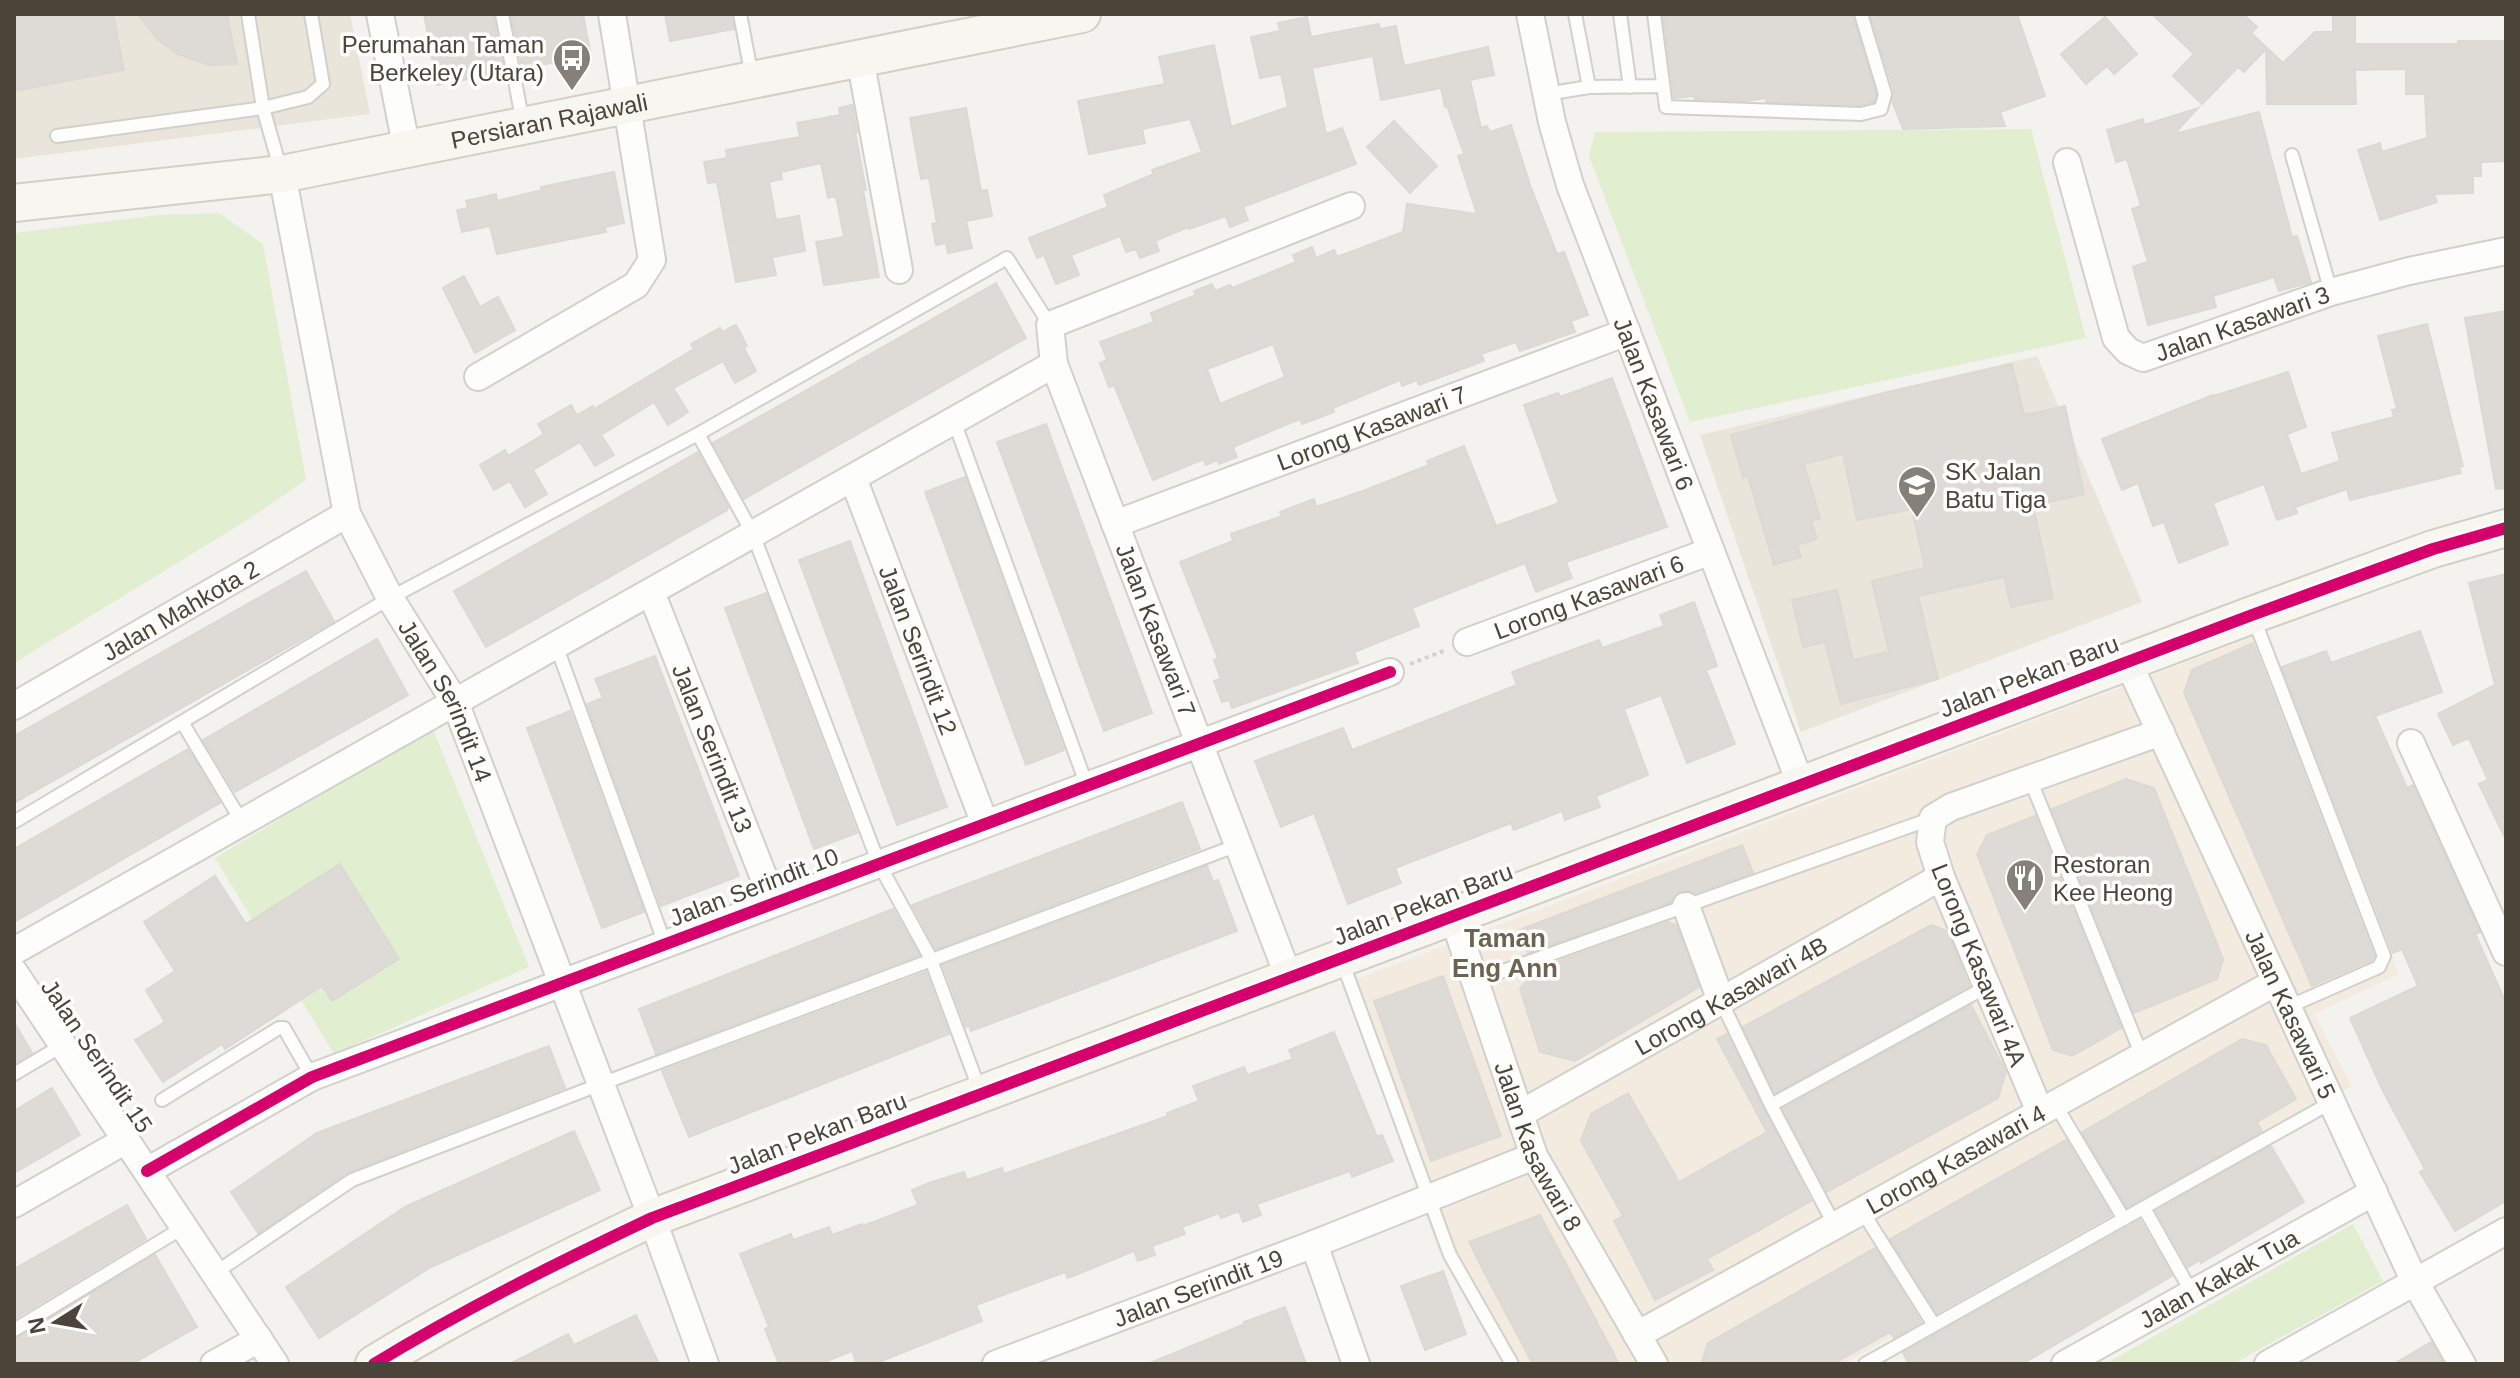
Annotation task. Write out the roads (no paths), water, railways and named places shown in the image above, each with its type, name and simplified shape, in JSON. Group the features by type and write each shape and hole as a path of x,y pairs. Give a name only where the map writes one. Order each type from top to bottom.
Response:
{"street":[{"path":"380,14 407,150"},
{"path":"478,377 636,285 652,260 612,14"},
{"name":"Persiaran Rajawali","path":"14,203 282,174 860,58 985,28 1082,14"},
{"name":"Jalan Kasawari 6","path":"1530,14 1546,94 1570,185 1801,785"},
{"path":"860,58 899,270"},
{"name":"Jalan Kasawari 3","path":"2067,162 2116,338 2128,351 2143,358 2331,292 2409,271 2506,251"},
{"name":"Jalan Serindit 14","path":"282,174 347,514 390,598 455,702 705,1364"},
{"path":"1050,325 1351,206"},
{"name":"Jalan Kasawari 7","path":"1050,325 1054,364 1289,978"},
{"name":"Lorong Kasawari 7","path":"1115,524 1627,332"},
{"path":"14,951 1054,364"},
{"name":"Jalan Serindit 12","path":"853,478 985,824"},
{"name":"Jalan Mahkota 2","path":"14,706 347,514"},
{"name":"Jalan Pekan Baru","path":"374,1364 528,1276 652,1218 2252,615 2433,549 2506,528"},
{"name":"Lorong Kasawari 6","path":"1467,642 1711,551"},
{"name":"Jalan Serindit 13","path":"651,592 774,903"},
{"name":"Jalan Kasawari 5","path":"2128,662 2415,1282 2462,1364"},
{"name":"Jalan Serindit 10","path":"147,1171 312,1077 1390,672"},
{"path":"1933,818 1951,807 2161,732"},
{"path":"2411,743 2506,952"},
{"name":"Lorong Kasawari 4A","path":"1933,818 1930,842 1941,877 1986,987 2047,1108"},
{"name":"Lorong Kasawari 4B","path":"1520,1114 1941,877"},
{"path":"1686,906 1721,1001"},
{"name":"Jalan Kasawari 8","path":"1453,916 1534,1156 1654,1364"},
{"name":"Jalan Serindit 15","path":"14,972 275,1364"},
{"name":"Lorong Kasawari 4","path":"1637,1335 2276,982"},
{"path":"14,1204 126,1140"},
{"name":"Jalan Serindit 19","path":"996,1364 1314,1244 1534,1156"},
{"name":"Jalan Kakak Tua","path":"2065,1364 2374,1192"},
{"path":"2268,1364 2506,1231"},
{"path":"1314,1244 1356,1364"},
{"path":"214,1364 259,1339"}],"lane":[{"path":"248,14 263,108 282,174"},
{"path":"57,136 263,108 308,97 323,84 311,14"},
{"path":"502,14 524,126"},
{"path":"740,14 753,80"},
{"path":"1575,14 1589,87"},
{"path":"1620,14 1630,87"},
{"path":"1654,14 1666,107 1861,114 1881,109 1885,94 1861,14"},
{"path":"1546,94 1589,87 1663,86"},
{"path":"2292,155 2331,292"},
{"path":"14,822 390,598 698,434 1007,258 1050,325"},
{"path":"954,421 1087,786"},
{"path":"698,434 753,534 879,864 931,960 981,1094"},
{"path":"2252,615 2384,956 2379,967 2288,1007"},
{"path":"556,645 665,944"},
{"path":"182,722 242,822"},
{"path":"2030,779 2142,1056"},
{"path":"1475,981 1933,818"},
{"path":"215,1273 352,1180 1238,845"},
{"path":"1341,958 1450,1255 1512,1364"},
{"path":"1771,1105 1986,987"},
{"path":"1721,1001 1771,1105 1835,1226"},
{"path":"162,1100 279,1028 284,1028 312,1077"},
{"path":"14,1074 63,1045"},
{"path":"1865,1364 2332,1102"},
{"path":"2047,1108 2124,1219"},
{"path":"2144,1208 2192,1293"},
{"path":"1862,1211 1934,1325"},
{"path":"14,1330 184,1227"},
{"path":"1889,1351 1896,1364"}],"place":[{"name":"Perumahan Taman Berkeley (Utara)","path":"572,92"},
{"name":"SK Jalan Batu Tiga","path":"1917,519"},
{"name":"Restoran Kee Heong","path":"2025,912"}],"district":[{"name":"Taman Eng Ann","path":"1505,953"}]}
